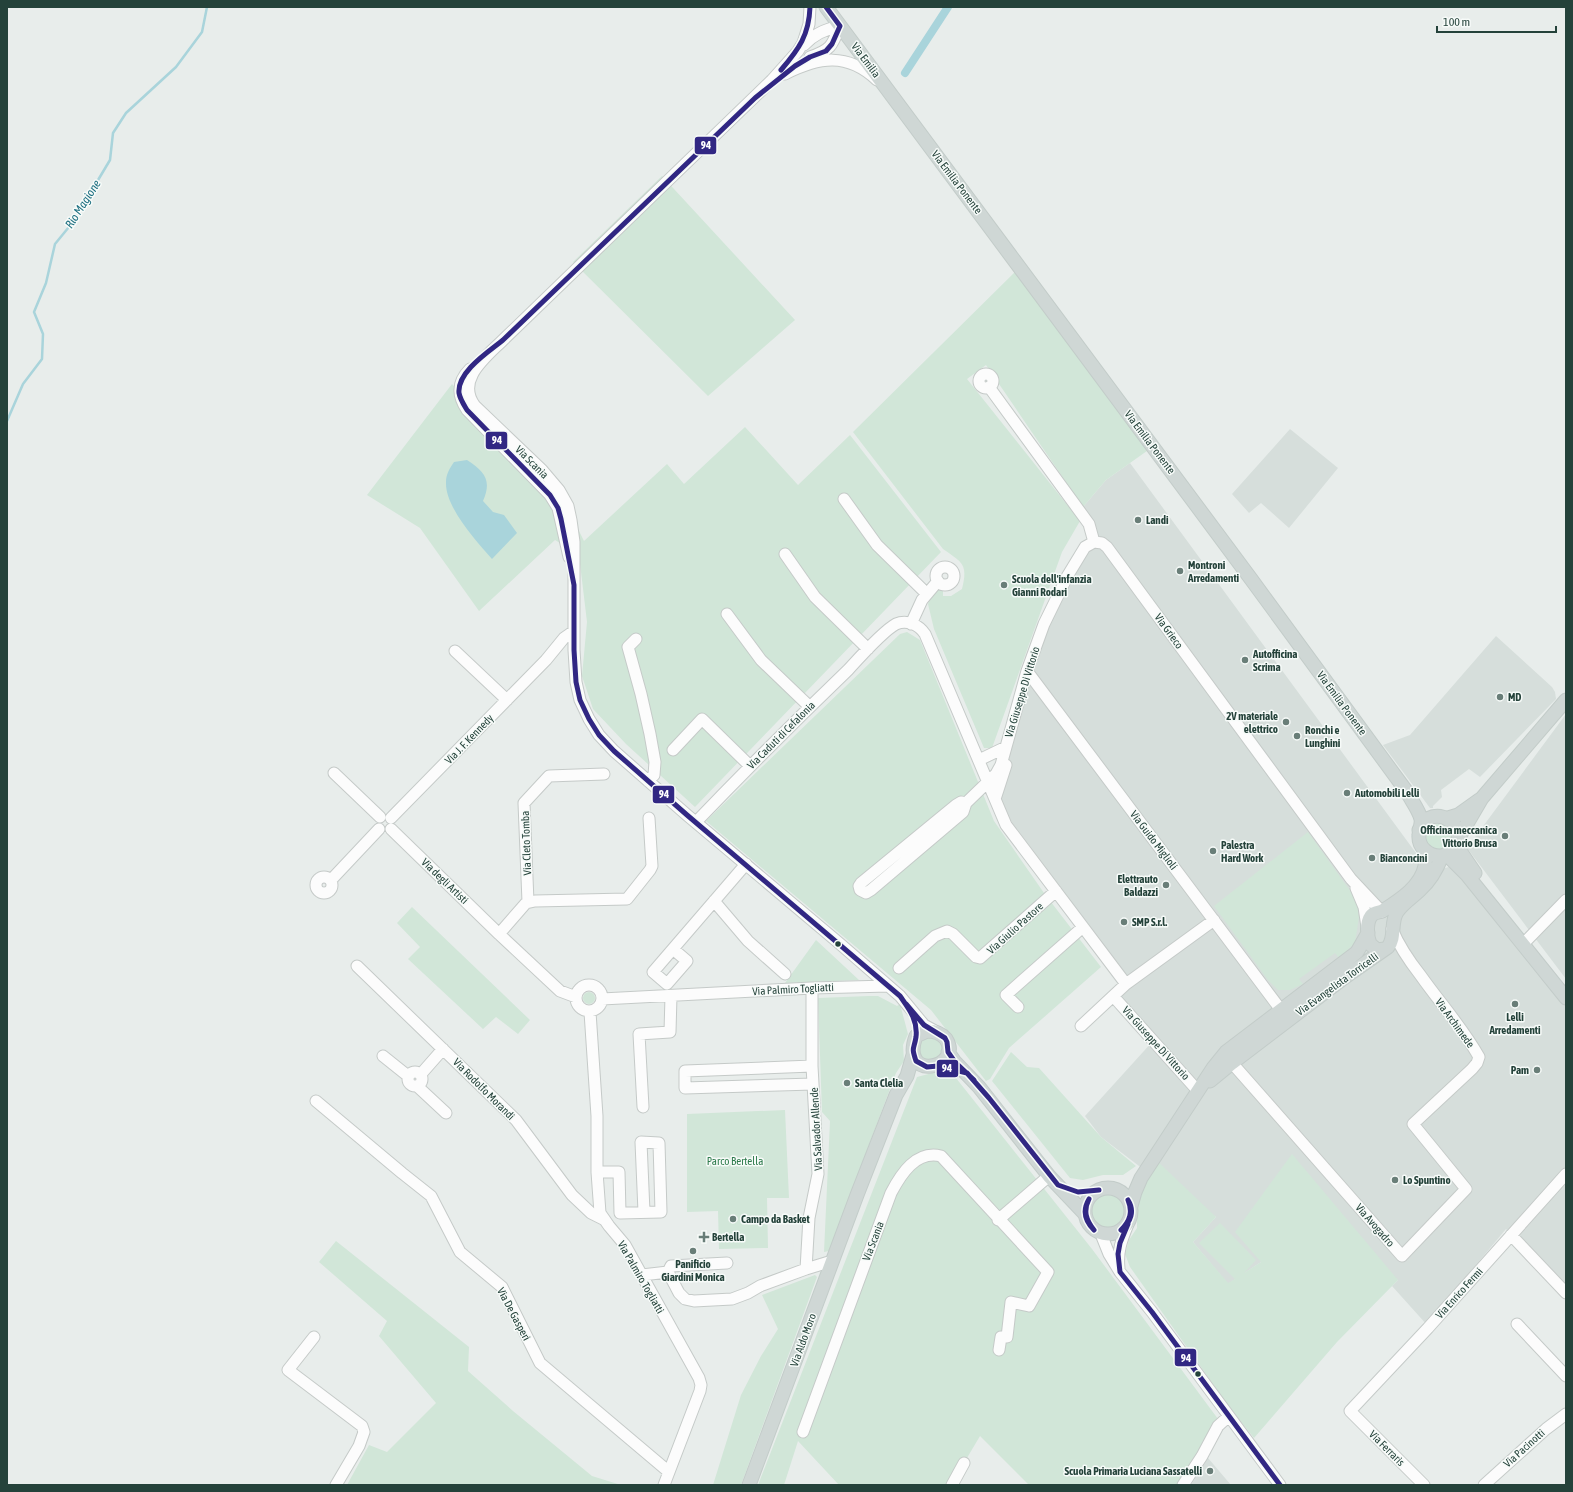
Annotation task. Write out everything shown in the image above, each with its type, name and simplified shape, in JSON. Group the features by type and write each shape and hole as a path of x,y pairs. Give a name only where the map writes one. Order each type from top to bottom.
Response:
{"main road":[{"name":"Via Emilia","path":"826,7 892,94"},
{"name":"Via Emilia Ponente","path":"892,94 1242,566 1407,792"},
{"path":"1419,830 1427,820 1458,815 1482,798 1566,700"},
{"path":"1407,792 1456,827 1459,846 1527,940 1566,990"},
{"path":"1407,792 1421,820 1419,841 1425,851 1434,855 1444,855 1459,846 1482,798"},
{"name":"Via Evangelista Torricelli","path":"1386,948 1379,950 1373,947 1369,942 1368,932 1371,916 1376,912 1382,912 1397,902 1421,880 1426,865 1425,851"},
{"path":"1444,855 1467,875 1566,998"},
{"name":"Via Evangelista Torricelli","path":"1131,1206 1134,1192 1141,1178 1213,1068 1226,1052 1386,948 1392,942 1393,925 1398,911 1421,889 1430,878 1444,855"},
{"path":"1382,912 1389,915 1393,925"},
{"name":"Via Evangelista Torricelli","path":"1198,1091 1232,1063 1357,952 1368,932"},
{"path":"916,1036 927,1031 937,1032"},
{"name":"Via Scania","path":"937,1032 945,1038 948,1052 955,1062 989,1098 1053,1181 1085,1214 1090,1226 1101,1234"},
{"name":"Via Scania","path":"907,1076 913,1055 913,1045 916,1036"},
{"path":"907,1076 943,1062 948,1052"},
{"path":"913,1055 916,1060 932,1066 966,1073"},
{"name":"Via Aldo Moro","path":"749,1485 857,1195 896,1096 907,1076"},
{"name":"Via Evangelista Torricelli","path":"1115,1189 1134,1180 1150,1164"},
{"path":"1053,1181 1071,1192 1083,1192 1110,1188 1115,1189 1125,1196 1131,1206 1131,1218 1128,1224 1123,1230 1116,1233 1109,1235 1101,1234"},
{"path":"1085,1214 1087,1200 1098,1190"}],"street":[{"name":"Via Scania","path":"798,51 806,36 809,24 810,7"},
{"name":"Via Scania","path":"840,26 821,31 814,36 798,51 755,98 658,189 503,340 479,359 462,379 459,394 467,410 550,494 555,502 561,519 574,585 574,650 576,682 580,700 599,735 648,781 900,996 913,1014 924,1025 937,1032"},
{"name":"Via Scania","path":"755,98 803,60 826,51 832,44 840,26"},
{"name":"Via Scania","path":"785,74 813,62 833,60 848,63 863,69 892,94"},
{"path":"989,387 1089,524 1094,542"},
{"path":"844,498 877,545 927,594"},
{"name":"Via Giuseppe Di Vittorio","path":"966,803 996,774 1001,765 1027,671 1044,624 1068,575 1085,547 1094,542"},
{"name":"Via Grieco","path":"1094,542 1102,543 1107,547 1351,879"},
{"path":"785,554 815,596 868,650"},
{"path":"938,581 919,605 911,624 921,628 925,634 943,673 1006,825 1126,984"},
{"path":"727,614 761,660 810,707"},
{"name":"Via Caduti di Cefalonia","path":"696,822 750,766 892,627 898,623 911,624"},
{"path":"546,660 564,638 574,631"},
{"path":"636,639 628,646 641,694 655,762 654,775 648,781"},
{"path":"546,660 558,652 564,650 574,650"},
{"path":"455,651 507,700"},
{"name":"Via J. F. Kennedy","path":"387,821 546,660"},
{"name":"Via Guido Miglioli","path":"1027,671 1285,1015"},
{"path":"672,750 702,719 750,766"},
{"path":"979,760 1006,747 1008,760 995,799"},
{"name":"Via degli Artisti","path":"334,773 387,821 499,934 560,991 576,997"},
{"name":"Via Cleto Tomba","path":"528,902 524,803 549,776 604,774"},
{"path":"962,802 966,803 963,812 876,887 866,893 860,890 859,886 861,883 906,844 956,805 962,802"},
{"path":"499,934 528,902 627,899 652,866 649,818"},
{"path":"331,880 379,829 377,824 387,821"},
{"path":"673,949 746,864"},
{"path":"1351,879 1382,912"},
{"path":"1351,879 1364,907 1368,932"},
{"name":"Via Giulio Pastore","path":"899,968 935,936 947,931 954,934 976,957 980,958 1056,891"},
{"path":"1527,940 1566,900"},
{"path":"714,901 748,941 786,974"},
{"name":"Via Giuseppe Di Vittorio","path":"1081,1026 1126,984 1214,920"},
{"name":"Via Archimede","path":"1393,925 1397,940 1413,965 1468,1039 1479,1057 1477,1063 1472,1069 1413,1124"},
{"path":"1018,1007 1006,995 1083,927"},
{"path":"1386,948 1413,965"},
{"name":"Via Rodolfo Morandi","path":"357,966 516,1120 572,1195 591,1213 603,1219"},
{"path":"590,985 599,990 602,999 600,1006 590,1012 580,1008 576,997 582,987 590,985"},
{"name":"Via Palmiro Togliatti","path":"602,999 812,988 888,986"},
{"name":"Via Salvador Allende","path":"809,1268 809,1218 818,1174 812,1066 812,988"},
{"path":"643,1107 639,1034 670,1032 671,996"},
{"name":"Via Giuseppe Di Vittorio","path":"1113,996 1198,1091"},
{"name":"Via Palmiro Togliatti","path":"590,1012 597,1116 597,1172 600,1213 603,1219 625,1245 699,1378 701,1385 664,1485"},
{"name":"Via Scania","path":"913,1014 916,1036"},
{"path":"421,1074 443,1049"},
{"path":"383,1056 408,1076 408,1081 411,1084 417,1086 446,1113"},
{"name":"Via Avogadro","path":"1232,1063 1402,1256 1466,1189 1413,1124"},
{"path":"812,1066 685,1071 685,1088 813,1084"},
{"path":"408,1076 414,1072 421,1074"},
{"path":"417,1086 422,1082 423,1078 421,1074"},
{"name":"Via De Gasperi","path":"316,1101 431,1196 460,1252 502,1287 540,1363 669,1472"},
{"path":"597,1172 619,1172 620,1213 661,1212 659,1143 641,1142 644,1212"},
{"name":"Via Scania","path":"803,1432 891,1193 906,1169 921,1157 929,1154 940,1156 1048,1272 1029,1306 1011,1302 1007,1337 1001,1337 999,1350"},
{"name":"Via Enrico Fermi","path":"1350,1411 1428,1328 1566,1174"},
{"path":"998,1220 1053,1181"},
{"path":"1118,1265 1120,1243 1128,1224"},
{"name":"Via Scania","path":"1101,1234 1118,1265 1280,1485"},
{"path":"1511,1235 1566,1293"},
{"path":"668,1272 671,1266 727,1263"},
{"path":"668,1272 679,1293 685,1299 694,1301 732,1299 748,1293 760,1286 809,1268 830,1267"},
{"path":"642,1275 668,1272"},
{"path":"1517,1324 1566,1376"},
{"path":"314,1337 288,1370 362,1426 364,1432 359,1446 336,1485"},
{"name":"Via Ferraris","path":"1350,1411 1424,1485"},
{"name":"Via Pacinotti","path":"1484,1485 1546,1429 1566,1414"},
{"path":"1183,1485 1202,1456 1218,1426 1229,1416"},
{"path":"952,1485 964,1463"}],"shaded area":[{"path":"1290,429 1338,468 1289,528 1261,503 1249,513 1232,494"},
{"path":"1130,463 1435,879 1441,869 1449,867 1457,870 1566,1004 1566,1294 1506,1229 1455,1290 1428,1326 1392,1286 1398,1280 1261,1262 1228,1284 1193,1242 1216,1217 1143,1169 1101,1137 1085,1116 1153,1041 1114,996 1129,983 998,803 1009,749 1050,612 1094,542 1083,507 1106,480"},
{"path":"1496,636 1552,687 1555,692 1556,699 1480,777 1469,769 1441,790 1442,797 1433,806 1433,808 1430,808 1383,745 1410,735"},
{"path":"1566,714 1566,979 1467,848"},
{"name":"Scuola Primaria Luciana Sassatelli","path":"1208,1458 1231,1485 1191,1485"}],"green space":[{"path":"662,176 795,320 708,396 573,262"},
{"path":"1020,267 1154,446 1106,480 1083,507 986,365 967,379 1080,521 1062,552 992,748 984,748 934,629 928,604 933,592 943,588 943,596 951,596 962,589 964,569 959,561 943,549 853,432"},
{"path":"452,384 562,497 584,541 667,464 684,484 745,427 798,485 850,435 941,552 695,807 626,744 593,709 582,676 587,622 578,547 573,551 555,540 479,611 420,528 367,495"},
{"path":"907,632 920,640 994,821 1044,893 1101,967 1009,1048 990,1079 986,1081 931,1010 706,821 900,634"},
{"path":"1439,824 1448,828 1452,837 1448,846 1439,850 1430,846 1426,837 1430,828"},
{"path":"1308,832 1356,899 1359,917 1355,943 1339,958 1335,953 1299,979 1303,984 1290,990 1278,990 1268,980 1214,906"},
{"path":"412,907 530,1020 518,1034 496,1017 483,1029 408,959 420,947 397,923"},
{"path":"816,940 859,980 785,983"},
{"path":"589,992 593,994 595,998 593,1002 589,1004 585,1002 583,998 585,994"},
{"path":"878,996 897,1006 900,1004 908,1034 903,1045 904,1061 896,1073 829,1251 824,1252 830,1121 822,1112 818,998"},
{"path":"936,1036 944,1046 940,1059 922,1061 916,1044 918,1039"},
{"path":"1011,1052 1027,1067 1039,1068 1101,1137 1136,1166 1123,1175 1103,1175 1083,1180 1070,1178 992,1081"},
{"path":"936,1072 952,1073 1092,1249 1221,1423 1182,1485 1029,1485 980,1436 964,1463 945,1485 839,1485 798,1441 784,1485 758,1485 917,1077"},
{"name":"Parco Bertella","path":"785,1110 789,1198 767,1198 768,1248 719,1249 718,1211 687,1212 687,1114"},
{"path":"1292,1154 1398,1280 1337,1342 1254,1438 1230,1408 1130,1267 1125,1254 1129,1240 1137,1228 1137,1193 1153,1157 1216,1217 1193,1242 1228,1283 1235,1279 1199,1243 1220,1223 1256,1260 1244,1273 1261,1262 1235,1232"},
{"path":"1104,1193 1112,1193 1119,1196 1124,1201 1127,1212 1124,1223 1119,1228 1112,1231 1104,1231 1097,1228 1092,1223 1089,1216 1089,1208 1092,1201 1097,1196"},
{"path":"336,1241 469,1347 468,1371 513,1411 592,1476 621,1485 347,1485 369,1445 387,1452 436,1403 379,1336 387,1321 319,1262"},
{"path":"815,1275 817,1277 741,1485 713,1485 741,1395 761,1356 778,1329 762,1295"}],"water":[{"path":"467,460 482,473 487,482 486,494 483,501 493,512 504,515 517,533 492,559 456,513 447,492 447,474 454,462"}],"waterway":[{"name":"Rio Magione","path":"7,421 23,384 42,359 43,334 34,312 46,283 55,244 73,222 110,160 113,133 126,113 176,67 202,32 207,7"},
{"path":"905,73 948,7"}],"transit line":[{"name":"94","path":"781,70 802,41 808,26 810,7"},
{"name":"94","path":"826,7 840,26 832,44 826,51 810,57 795,66 755,98 503,340 475,363 463,378 459,393 467,410 550,495 558,508 574,585 574,650 576,682 580,700 599,735 614,751 687,815 900,996 912,1015 916,1025 916,1037 913,1048 916,1061 927,1067 938,1066 967,1073 989,1098 1058,1185 1078,1192 1099,1190"},
{"name":"94","path":"906,1004 924,1025 945,1038 948,1052 955,1062 974,1080"},
{"name":"94","path":"1089,1199 1086,1208 1086,1215 1094,1230"},
{"name":"94","path":"1089,1199 1085,1212 1088,1223 1094,1230"},
{"name":"94","path":"1121,1230 1127,1223 1130,1216 1130,1204 1128,1200"},
{"name":"94","path":"1121,1230 1131,1216 1131,1208 1128,1200"},
{"name":"94","path":"1128,1224 1120,1243 1118,1254 1120,1272 1152,1312 1280,1485"}],"place":[{"name":"Landi","path":"1138,520"},
{"name":"Montroni Arredamenti","path":"1180,571"},
{"name":"Scuola dell'infanzia Gianni Rodari","path":"1004,585"},
{"name":"Autofficina Scrima","path":"1245,660"},
{"name":"MD","path":"1500,697"},
{"name":"2V materiale elettrico","path":"1286,722"},
{"name":"Ronchi e Lunghini","path":"1297,736"},
{"name":"Automobili Lelli","path":"1347,793"},
{"name":"Officina meccanica Vittorio Brusa","path":"1505,836"},
{"name":"Palestra Hard Work","path":"1213,851"},
{"name":"Bianconcini","path":"1372,858"},
{"name":"Elettrauto Baldazzi","path":"1166,885"},
{"name":"SMP S.r.l.","path":"1124,922"},
{"name":"Lelli Arredamenti","path":"1515,1004"},
{"name":"Pam","path":"1537,1070"},
{"name":"Santa Clelia","path":"847,1083"},
{"name":"Lo Spuntino","path":"1395,1180"},
{"name":"Campo da Basket","path":"733,1219"},
{"name":"Bertella","path":"704,1237"},
{"name":"Panificio Giardini Monica","path":"693,1251"},
{"name":"Scuola Primaria Luciana Sassatelli","path":"1210,1471"}]}
